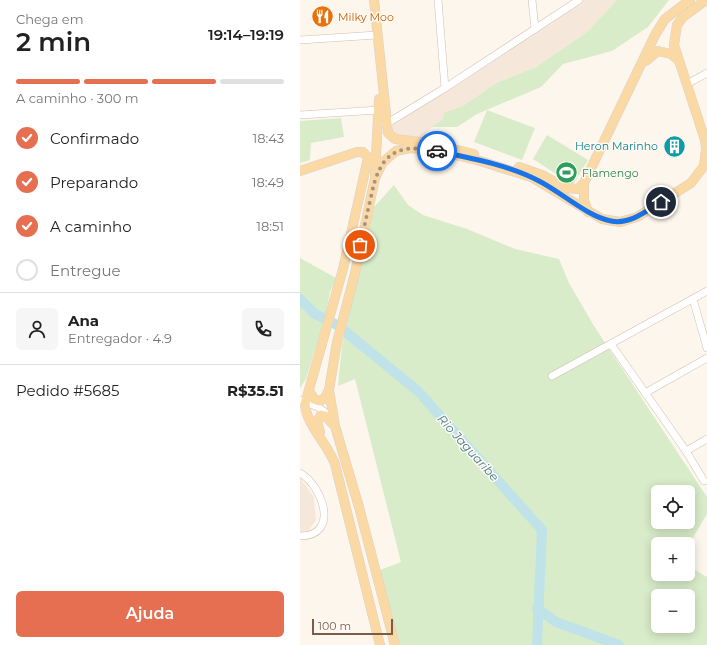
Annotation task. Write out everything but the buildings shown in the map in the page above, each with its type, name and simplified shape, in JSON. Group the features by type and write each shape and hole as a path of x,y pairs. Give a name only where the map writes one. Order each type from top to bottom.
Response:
{"main road":[{"path":"374,0 388,133 395,139 461,150 532,170 571,190 578,189 584,183 664,19 690,0"},
{"path":"375,178 383,162 396,151 410,148 434,150 478,160 531,177 549,186 588,212 612,222 629,220 677,193 691,183 705,166 707,150 700,122 674,45 677,25 683,16 706,0"},
{"path":"639,70 647,58 658,52 671,54 678,60"},
{"path":"381,71 375,178 355,272 337,342 330,390 334,422 359,507 395,645"},
{"path":"300,171 356,152 363,152 366,154 368,163 343,269 324,338 304,396 307,416 328,448"},
{"path":"584,183 584,200 588,212"},
{"path":"304,396 311,396 317,401 324,399 330,390"},
{"path":"334,422 323,415 319,416 317,421 335,464 380,645"}],"street":[{"path":"438,0 445,88"},
{"path":"532,0 535,29"},
{"path":"386,124 445,88 579,0"},
{"path":"300,40 377,35"},
{"path":"687,84 707,74"},
{"path":"300,115 379,110"},
{"path":"552,376 707,291"},
{"path":"693,299 707,348"},
{"path":"611,344 686,451 704,481"},
{"path":"646,393 707,358"},
{"path":"304,396 334,422"},
{"path":"686,451 707,439"},
{"path":"300,473 314,485 320,494 324,513 320,530 314,535 300,536"}],"shaded area":[{"path":"583,0 617,0 587,32 536,67 496,83 463,106 445,112 442,120 425,133 424,140 392,134 392,126 397,122"},
{"path":"300,478 314,497 316,520 309,530 300,532"}],"green space":[{"path":"617,0 669,0 648,27 612,51 563,64 541,87 477,114 457,127 431,127 442,120 445,112 463,106 496,83 536,67 587,32"},
{"path":"487,110 535,128 522,160 474,142"},
{"path":"341,118 344,137 311,143 310,160 300,163 300,121"},
{"name":"Flamengo","path":"547,135 588,160 573,185 533,159"},
{"path":"394,185 408,205 423,215 467,229 515,249 559,259 569,283 594,326 707,497 707,514 693,537 651,537 651,581 695,581 695,570 707,577 707,645 399,645 380,570 401,562 355,379 338,386 342,345 374,207"},
{"path":"300,258 336,278 330,292 326,313 306,379 300,388"}],"waterway":[{"name":"Rio Jaguaribe","path":"300,299 315,314 337,325 418,391 542,530 537,645"},
{"path":"537,608 556,622 619,645"}],"way so far":[{"path":"360,245 375,178 383,162 388,156 396,151 404,149 416,148 437,151"}],"place":[{"name":"Milky Moo","path":"323,17"},
{"name":"Heron Marinho","path":"674,146"},
{"name":"Flamengo","path":"567,173"}],"route":[{"path":"437,151 478,160 531,177 549,186 588,212 612,222 620,222 637,217 661,202"}]}
